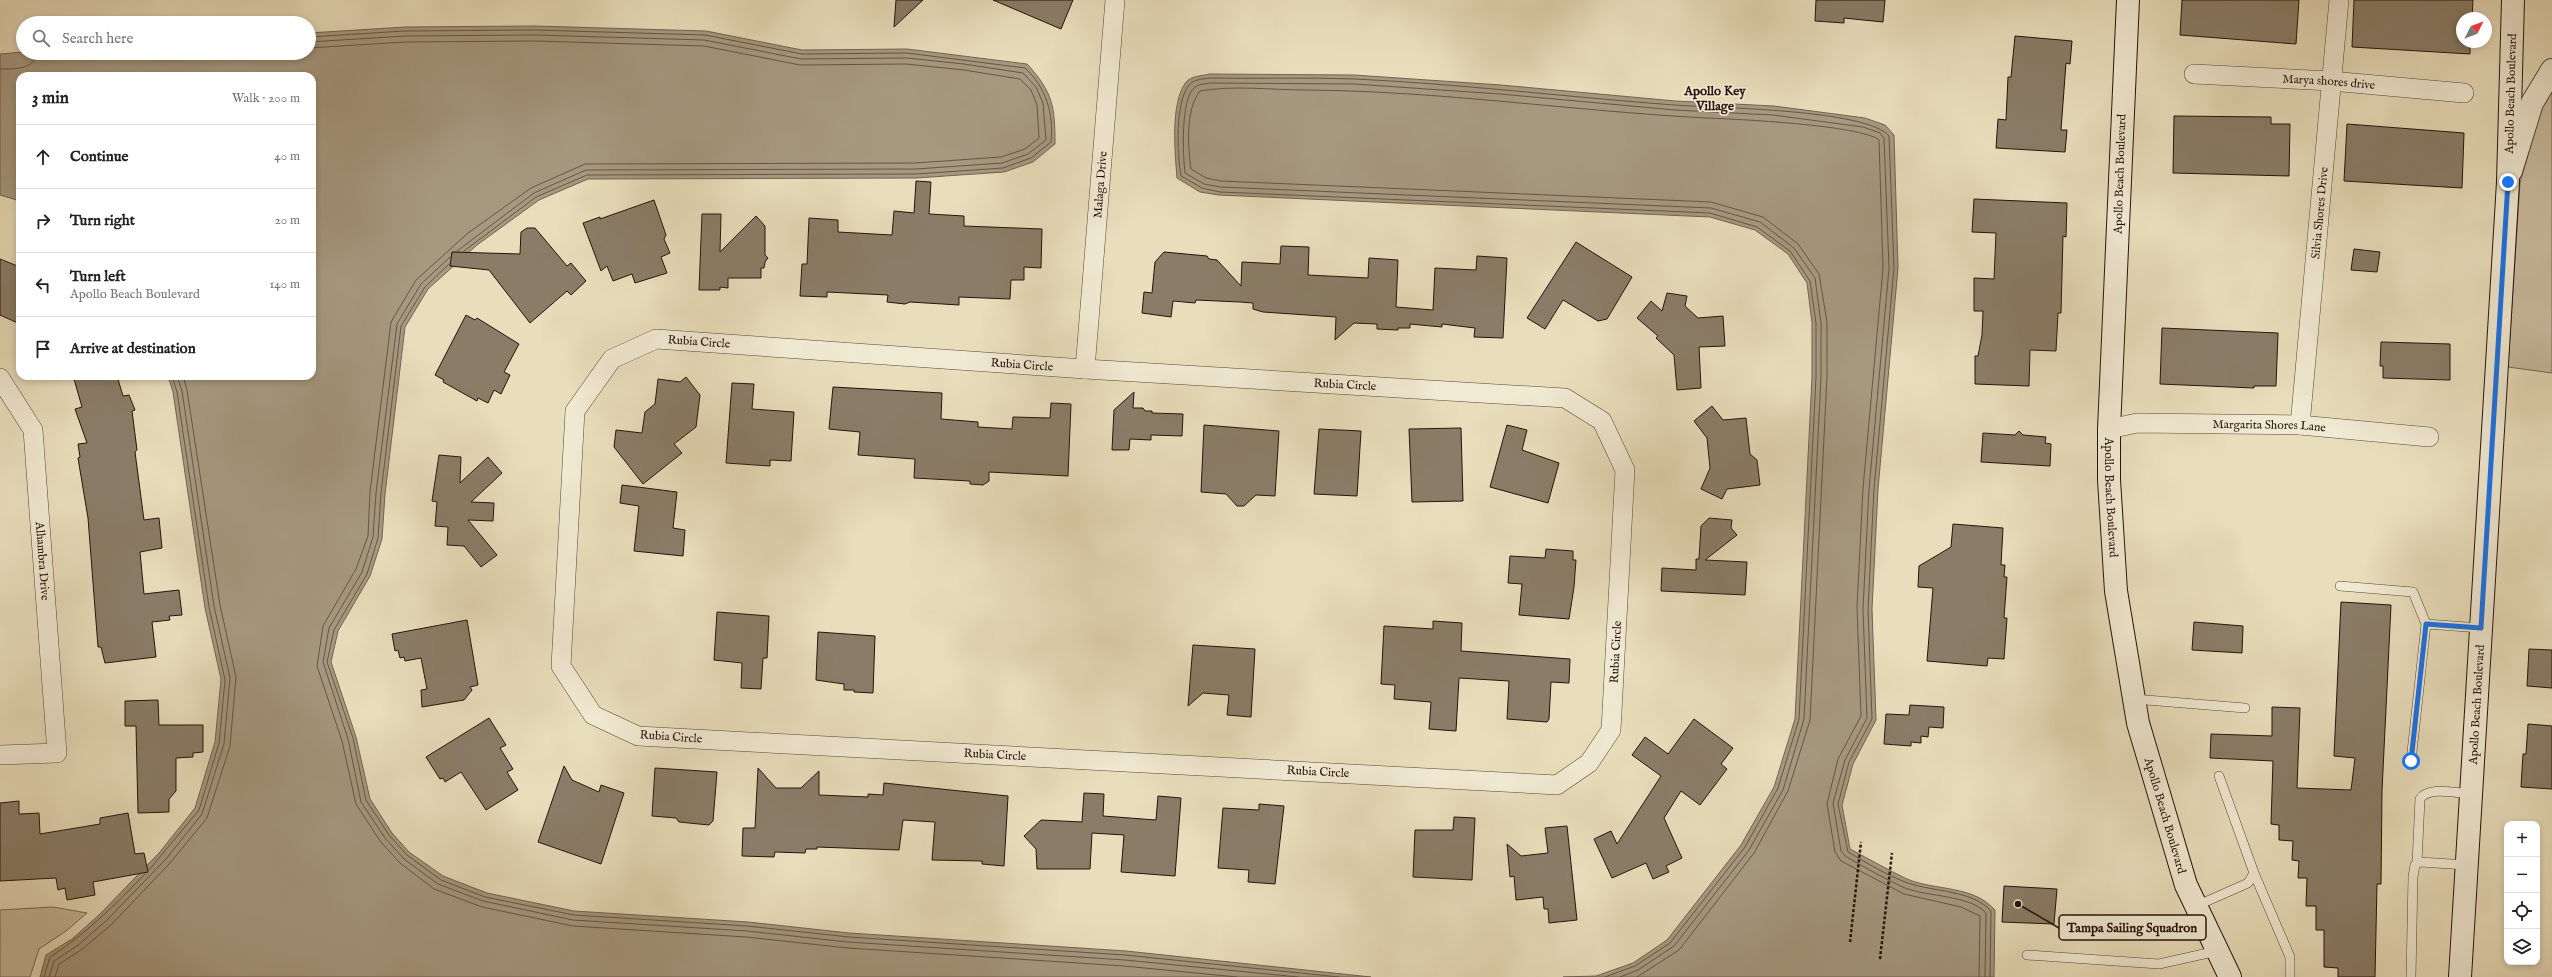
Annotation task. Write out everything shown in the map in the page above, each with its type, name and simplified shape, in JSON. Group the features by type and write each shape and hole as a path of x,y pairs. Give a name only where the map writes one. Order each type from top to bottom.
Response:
{"main road":[{"name":"Apollo Beach Boulevard","path":"2128,0 2109,429 2109,480 2116,591 2138,723 2186,885 2230,977"},
{"name":"Apollo Beach Boulevard","path":"2460,977 2508,182 2513,0"},
{"path":"2508,182 2532,103 2552,70"}],"street":[{"name":"Malaga Drive","path":"1085,369 1114,0"},
{"name":"Silvia Shores Drive","path":"2300,426 2338,0"},
{"name":"Marya shores drive","path":"2194,74 2331,81 2464,93"},
{"name":"Rubia Circle","path":"656,339 1085,369 1565,398 1602,421 1626,470 1611,730 1589,763 1557,785 638,736 593,715 561,666 575,410 612,359 656,339"},
{"name":"Alhambra Drive","path":"0,378 33,430 57,753 0,755"},
{"name":"Margarita Shores Lane","path":"2109,429 2137,423 2300,426 2429,437"}],"lane":[{"path":"2340,586 2413,592 2426,624 2411,761"},
{"path":"2426,624 2481,628"},
{"path":"2134,699 2245,708"},
{"path":"2219,776 2254,873 2290,958 2292,964 2290,977"},
{"path":"2410,977 2413,877 2417,863 2420,799 2422,796 2430,792 2471,794"},
{"path":"2417,863 2467,865"},
{"path":"2196,906 2248,883 2254,873"},
{"path":"2027,955 2159,964 2217,950"}],"path":[{"path":"1850,942 1861,842"},
{"path":"1880,959 1892,852"}],"shaded area":[{"path":"2552,91 2552,373 2508,367 2520,183 2542,107"},
{"path":"53,907 87,913 66,931 39,949 30,977 0,977 0,910"}],"water":[{"path":"535,26 706,31 802,50 907,49 1027,64 1042,83 1051,101 1054,120 1055,144 1033,162 1004,172 916,178 588,179 539,200 477,245 428,289 405,327 385,494 382,539 370,576 338,631 331,662 356,737 370,799 392,833 409,852 443,876 487,893 574,911 748,922 849,933 1126,951 1371,977 40,977 46,955 72,939 100,914 159,853 195,808 215,742 221,679 205,608 173,392 169,380 316,380 316,72 16,72 16,200 0,195 0,54 16,53 16,60 316,60 316,33 405,27"},
{"path":"1209,74 1354,75 1501,85 1675,101 1774,106 1865,118 1885,125 1894,135 1898,268 1878,489 1872,609 1876,720 1853,764 1842,805 1850,849 1907,879 1918,883 1965,892 1986,902 1995,910 1994,977 1563,977 1596,976 1633,963 1667,940 1741,845 1774,787 1795,719 1812,377 1812,323 1807,283 1788,254 1755,230 1710,217 1219,195 1200,192 1177,178 1175,128 1178,103 1181,91 1186,82 1194,77"}],"building":[{"path":"896,0 923,0 894,27"},
{"path":"993,0 1073,0 1061,29"},
{"path":"1816,0 1885,0 1883,22 1844,18 1844,23 1815,21"},
{"path":"2182,0 2299,0 2296,44 2180,35"},
{"path":"2354,0 2473,0 2472,12 2456,12 2456,48 2470,48 2470,54 2352,47"},
{"path":"2015,36 2072,41 2070,64 2066,63 2061,130 2067,130 2065,152 1996,148 1998,119 2006,120 2008,77 2011,77"},
{"path":"2174,116 2271,117 2271,124 2290,124 2289,176 2173,173"},
{"path":"2347,124 2464,133 2462,188 2344,181"},
{"path":"916,181 931,182 929,214 964,216 964,226 1042,229 1041,268 1024,267 1024,280 1011,280 1010,299 959,297 959,305 910,302 905,304 887,302 888,295 827,292 827,297 800,296 802,264 807,264 809,218 838,220 838,232 892,235 894,211 914,213"},
{"path":"1974,199 2067,203 2066,237 2063,236 2061,313 2058,313 2056,351 2030,350 2029,386 1975,384 1975,356 1978,356 1982,335 1983,311 1974,311 1974,278 1994,279 1996,233 1972,232"},
{"path":"654,200 666,235 664,239 670,253 661,257 667,273 635,283 632,274 613,281 607,266 601,271 583,223 600,217 600,219"},
{"path":"702,214 721,214 720,252 756,216 765,226 765,255 768,258 765,262 764,268 761,268 761,278 728,278 728,288 720,287 720,290 699,290"},
{"path":"527,228 535,228 567,266 571,263 586,281 571,295 567,291 530,323 489,270 450,266 452,252 520,254 521,232"},
{"path":"1576,242 1632,277 1607,319 1598,321 1563,300 1545,329 1527,318"},
{"path":"1281,246 1309,247 1308,275 1368,278 1369,258 1398,260 1396,307 1433,310 1435,268 1476,270 1477,256 1507,258 1503,338 1474,337 1475,328 1442,324 1442,327 1410,324 1410,328 1398,328 1398,330 1377,329 1377,324 1354,323 1335,340 1336,317 1263,312 1253,309 1253,303 1240,302 1196,300 1195,303 1173,301 1171,317 1142,313 1144,292 1152,293 1155,262 1164,252 1207,256 1209,259 1217,260 1241,286 1242,262 1280,264"},
{"path":"2354,249 2380,252 2377,272 2351,270"},
{"path":"0,259 16,265 16,322 0,315"},
{"path":"1667,293 1687,296 1685,306 1698,318 1723,316 1725,346 1699,347 1701,388 1677,390 1674,355 1656,338 1658,336 1637,318 1651,301 1662,311"},
{"path":"466,315 475,320 477,318 519,344 504,372 510,375 501,394 494,390 488,403 478,398 477,401 443,382 444,380 435,375"},
{"path":"2162,328 2278,333 2276,386 2254,386 2254,388 2160,384"},
{"path":"2381,342 2450,344 2450,380 2383,378 2383,366 2380,366"},
{"path":"686,377 700,395 696,427 674,444 682,453 643,484 614,447 616,430 642,433 645,412 655,404 658,379 680,382"},
{"path":"74,380 118,380 123,396 129,395 135,410 132,411 137,450 135,452 144,520 159,518 162,548 140,552 144,594 179,590 182,615 169,616 170,620 152,622 156,657 105,663 101,647 98,647 88,518 78,458 80,457 78,444 87,443 75,409 82,407"},
{"path":"732,383 754,384 752,409 794,412 791,461 770,460 770,466 726,463"},
{"path":"833,387 942,393 941,419 978,422 978,427 1012,429 1013,417 1050,418 1051,403 1071,404 1068,476 989,472 989,481 983,485 970,484 970,481 914,478 915,459 858,455 860,432 829,429"},
{"path":"1134,392 1133,408 1143,408 1145,411 1152,411 1152,413 1183,414 1182,436 1151,435 1151,440 1130,439 1129,450 1112,450 1114,410"},
{"path":"1712,406 1723,420 1746,418 1750,454 1757,460 1760,485 1727,489 1722,499 1701,489 1710,468 1707,438 1694,421"},
{"path":"1204,425 1279,431 1275,496 1256,495 1244,506 1237,506 1226,494 1201,492"},
{"path":"1507,425 1527,430 1522,450 1559,463 1548,503 1490,487"},
{"path":"1461,428 1463,501 1412,502 1409,429"},
{"path":"1319,429 1361,431 1357,496 1314,494"},
{"path":"2019,431 2023,435 2046,437 2045,443 2051,444 2050,466 1981,462 1983,433 2015,435"},
{"path":"439,455 461,457 460,483 488,457 502,473 471,502 494,503 493,521 468,520 497,555 481,567 464,546 447,545 448,527 435,526 437,502 432,501"},
{"path":"622,485 677,492 673,528 685,530 683,556 634,551 639,506 620,503"},
{"path":"1709,518 1732,520 1731,528 1737,535 1705,560 1747,562 1745,595 1661,591 1662,568 1696,570 1696,559 1699,559 1701,526"},
{"path":"1953,524 2003,528 2001,565 2005,565 2004,577 2007,577 2004,618 2007,618 2004,659 1988,658 1987,666 1927,661 1933,588 1918,587 1919,566 1951,547"},
{"path":"1546,549 1573,551 1573,560 1576,560 1569,619 1519,615 1522,584 1508,583 1510,556 1545,558"},
{"path":"2341,602 2391,605 2382,791 2381,884 2377,884 2375,977 2338,977 2338,968 2324,967 2324,930 2316,930 2316,906 2306,906 2307,878 2298,878 2299,861 2292,860 2293,841 2279,840 2279,825 2271,824 2273,761 2210,758 2211,734 2272,736 2272,707 2300,708 2297,788 2351,790 2355,758 2334,756"},
{"path":"717,612 769,616 767,658 763,658 761,689 741,688 742,663 714,660"},
{"path":"467,620 478,685 470,687 472,690 464,700 422,707 421,690 427,689 421,658 405,661 404,657 400,658 398,650 395,651 392,634"},
{"path":"1433,621 1462,623 1461,651 1570,659 1569,683 1551,682 1549,719 1547,722 1507,719 1509,681 1459,678 1456,731 1429,729 1431,702 1394,699 1395,685 1381,684 1384,626 1433,629"},
{"path":"2194,622 2243,626 2242,653 2192,650"},
{"path":"818,632 875,636 873,693 844,690 844,684 816,680"},
{"path":"1193,645 1255,649 1251,717 1227,715 1229,695 1203,693 1188,706"},
{"path":"2529,649 2552,650 2552,688 2527,686"},
{"path":"158,700 159,725 203,725 203,752 193,753 193,757 176,758 176,791 169,799 169,812 138,813 136,726 125,726 125,701"},
{"path":"1910,705 1944,707 1943,728 1929,727 1928,737 1921,736 1921,743 1911,742 1911,746 1884,744 1886,714 1909,715"},
{"path":"489,718 506,745 500,748 513,769 507,772 518,790 486,810 461,772 445,782 443,778 440,779 426,757"},
{"path":"1694,719 1733,748 1721,764 1727,769 1700,805 1681,791 1664,818 1682,858 1666,866 1669,872 1653,879 1646,863 1612,878 1594,839 1611,831 1617,844 1661,776 1632,755 1645,737 1668,754"},
{"path":"2528,724 2552,726 2552,789 2521,787 2523,754 2526,754"},
{"path":"564,766 572,780 599,792 601,785 624,793 601,864 538,842"},
{"path":"655,768 717,772 713,821 709,825 679,822 676,818 652,816"},
{"path":"758,768 776,788 801,788 819,771 819,795 868,797 868,794 883,795 884,783 1008,796 1004,866 982,864 982,861 932,860 935,822 903,820 899,850 817,847 817,849 806,849 805,853 775,852 774,857 742,856 743,828 755,828"},
{"path":"1084,793 1104,794 1103,816 1156,820 1158,796 1181,798 1175,876 1121,872 1124,835 1092,833 1090,869 1037,869 1036,849 1024,836 1041,820 1082,822"},
{"path":"19,801 19,814 39,813 40,834 100,824 100,818 128,813 135,854 144,853 148,872 93,882 95,895 67,900 65,888 58,890 56,878 0,881 0,803"},
{"path":"1259,804 1284,806 1275,884 1248,882 1249,870 1218,868 1223,808 1259,810"},
{"path":"1454,817 1475,818 1472,880 1413,877 1415,830 1453,830"},
{"path":"1567,826 1577,920 1549,923 1548,909 1544,909 1543,897 1516,900 1514,876 1510,877 1507,844 1521,856 1548,853 1545,828"},
{"path":"2004,886 2057,889 2054,924 2002,922"}],"place":[{"name":"Tampa Sailing Squadron","path":"2018,904"}],"district":[{"name":"Apollo Key Village","path":"1715,98"}],"route":[{"path":"2411,761 2426,624 2481,628 2508,182"}]}
